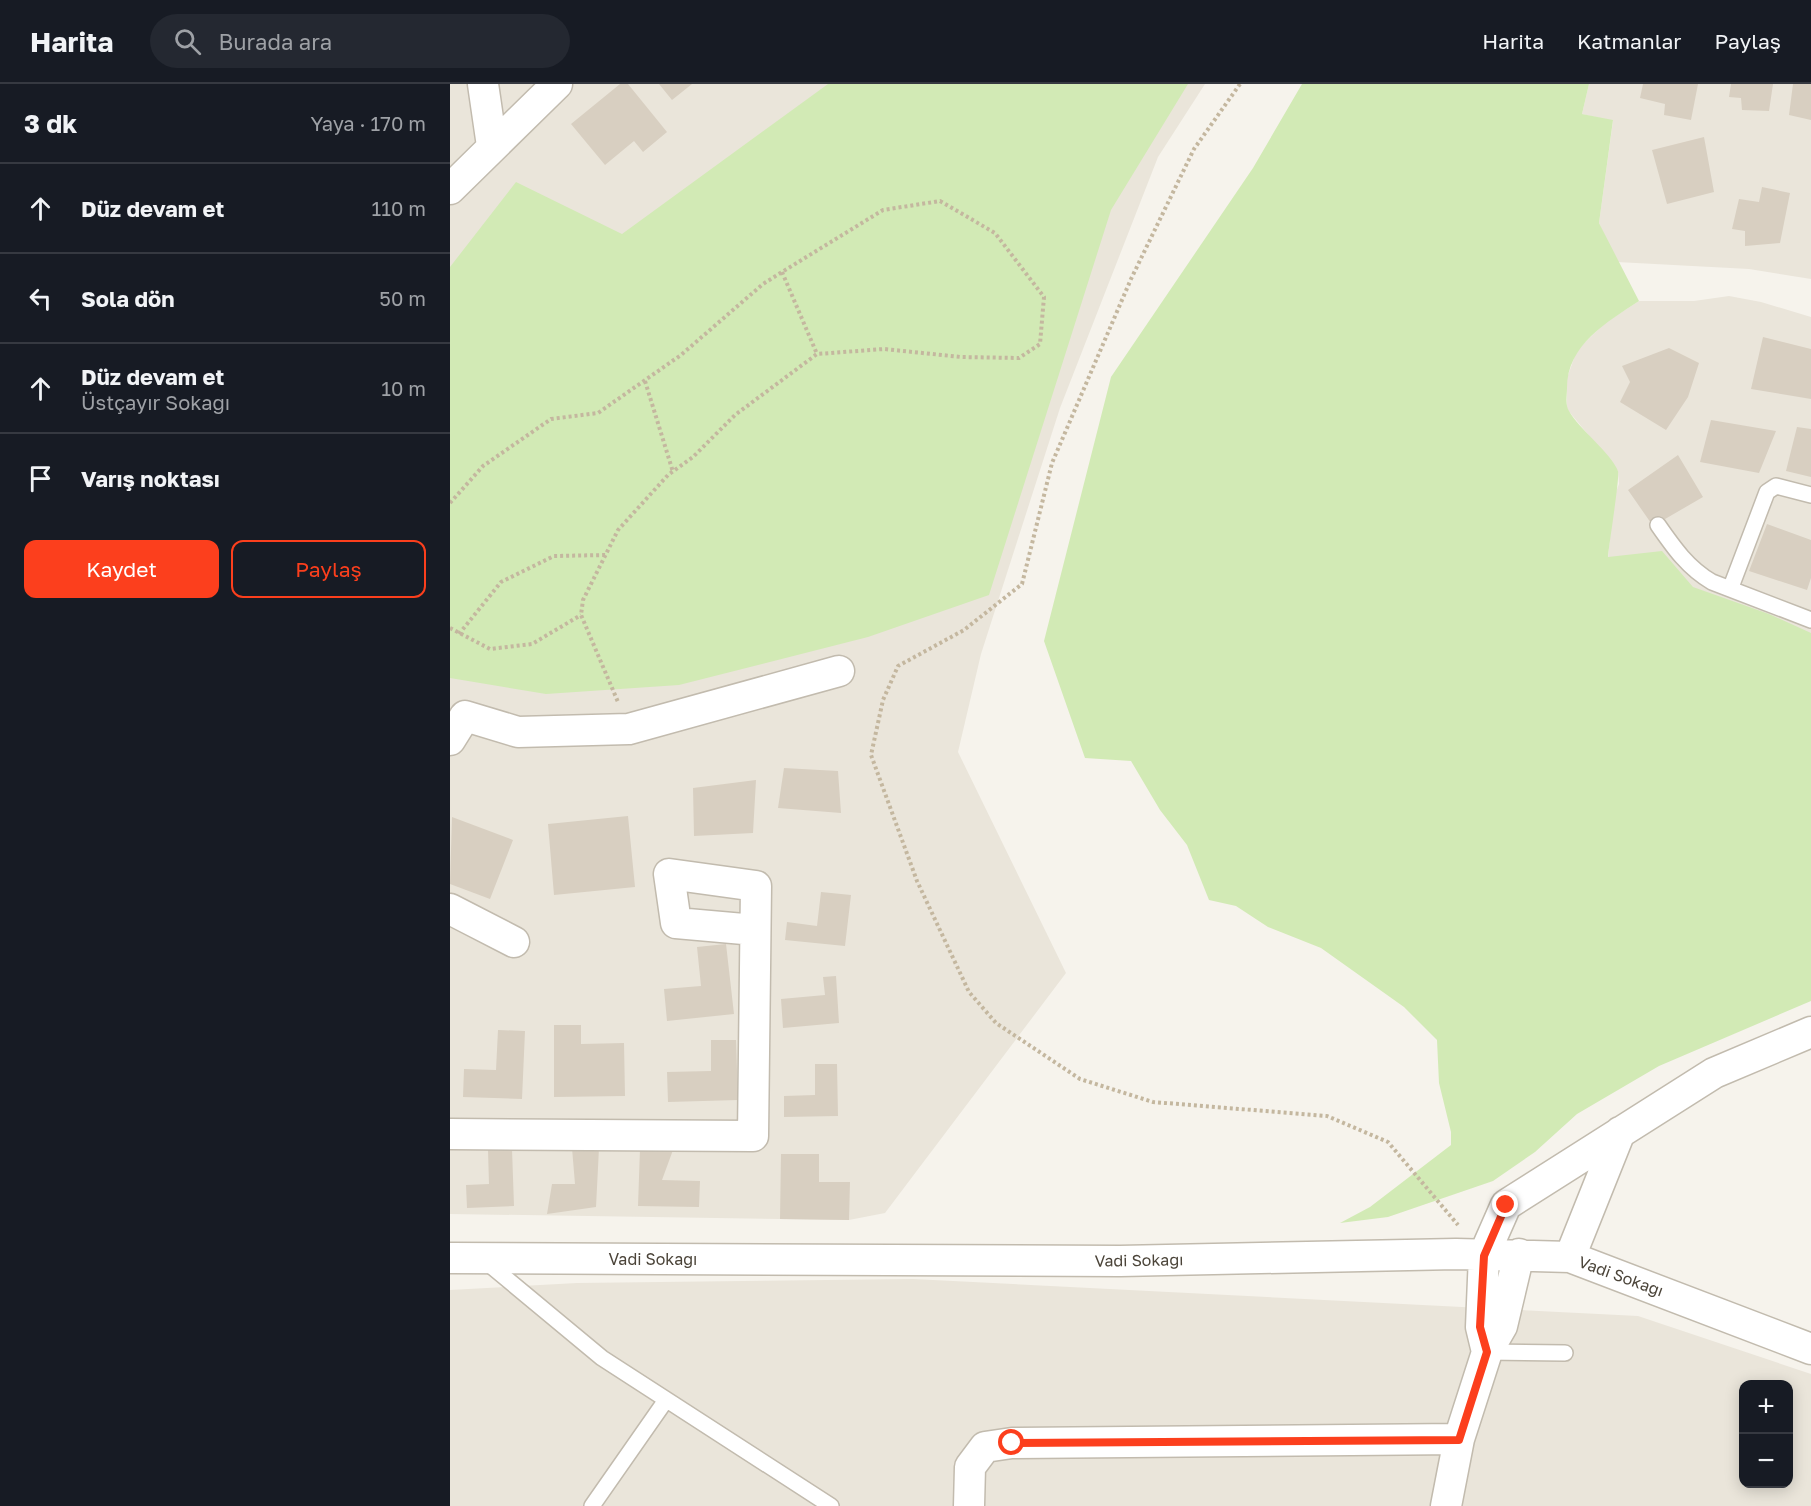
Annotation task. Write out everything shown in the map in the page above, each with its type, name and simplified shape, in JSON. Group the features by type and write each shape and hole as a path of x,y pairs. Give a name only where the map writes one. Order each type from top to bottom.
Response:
{"street":[{"path":"483,84 492,146"},
{"path":"450,189 557,84"},
{"path":"455,721 518,732 629,729 839,671"},
{"path":"450,909 514,942"},
{"path":"450,1134 753,1136 755,930"},
{"path":"1487,1352 1480,1327 1484,1256 1506,1205 1714,1073 1811,1032"},
{"path":"1570,1257 1620,1132"},
{"name":"Vadi Sokağı","path":"450,1258 1120,1261 1456,1254 1570,1257 1747,1322 1811,1349"},
{"path":"1446,1506 1459,1440 1487,1352 1502,1326 1519,1254"},
{"path":"969,1506 970,1467 985,1447 1012,1443 1459,1440"}],"lane":[{"path":"1731,587 1767,492 1776,486 1811,495"},
{"path":"1658,525 1682,559 1698,574 1712,582 1731,587 1811,620"},
{"path":"481,1257 602,1358 827,1505"},
{"path":"1487,1352 1565,1353"},
{"path":"592,1506 666,1400"}],"path":[{"path":"1240,84 1194,149 1131,279 1052,464 1022,584 964,630 898,666 884,700 871,755 917,881 969,992 996,1023 1080,1078 1153,1102 1327,1116 1388,1142 1484,1256"},
{"path":"450,503 483,466 551,419 598,413 681,355 763,284 883,210 940,201 995,233 1044,297 1040,344 1019,358 961,357 884,349 817,354 735,415 693,458 673,472 618,530 583,600 581,615 629,729"},
{"path":"782,272 817,354"},
{"path":"645,381 673,472"},
{"path":"459,634 501,582 554,556 606,555"},
{"path":"450,628 490,649 532,644 581,615"}],"shaded area":[{"path":"450,84 1205,84 1158,157 1060,408 981,654 958,752 1066,973 885,1213 849,1220 450,1214"},
{"path":"1589,84 1811,84 1811,279 1749,269 1617,262 1599,223 1613,121 1582,114"},
{"path":"1729,296 1761,302 1811,317 1811,866 1608,558 1614,497 1619,484 1618,471 1567,409 1567,378 1577,350 1605,323 1639,301 1694,301"},
{"path":"913,1279 1638,1316 1811,1374 1811,1506 450,1506 450,1290 577,1283"}],"green space":[{"path":"828,84 1188,84 1111,210 989,595 868,637 679,685 546,694 450,678 450,267 516,182 622,234"},
{"path":"1302,84 1589,84 1582,114 1613,120 1599,223 1639,301 1614,317 1591,336 1581,347 1569,373 1568,409 1618,471 1608,557 1662,551 1693,587 1769,614 1811,633 1811,1001 1659,1066 1577,1114 1535,1152 1493,1181 1388,1217 1340,1223 1370,1207 1451,1145 1451,1132 1439,1083 1437,1040 1404,1007 1321,948 1268,927 1236,906 1209,900 1187,845 1160,810 1131,761 1085,758 1044,641 1111,377 1253,168"}],"building":[{"path":"620,84 628,84 667,132 643,152 634,141 605,165 571,124"},
{"path":"659,84 692,84 672,100"},
{"path":"1643,84 1698,84 1691,120 1664,115 1665,104 1640,98"},
{"path":"1731,84 1773,84 1769,111 1742,110 1741,98 1729,97"},
{"path":"1793,84 1811,84 1811,120 1789,115"},
{"path":"1704,137 1714,192 1667,204 1652,150"},
{"path":"1762,187 1790,193 1780,243 1745,246 1745,231 1732,229 1739,199 1759,202"},
{"path":"1763,337 1811,349 1811,399 1751,389"},
{"path":"1669,348 1699,363 1688,397 1666,430 1620,402 1630,382 1622,366"},
{"path":"1711,420 1776,431 1759,473 1700,462"},
{"path":"1797,427 1811,429 1811,477 1786,471"},
{"path":"1678,455 1703,497 1653,526 1628,490"},
{"path":"1767,524 1811,540 1811,578 1807,590 1749,571"},
{"path":"784,768 838,771 841,813 778,808"},
{"path":"756,780 753,833 694,836 693,788"},
{"path":"628,816 635,887 554,895 548,824"},
{"path":"452,817 513,840 490,899 450,884"},
{"path":"821,892 851,895 845,946 785,940 787,922 817,926"},
{"path":"726,944 734,1014 667,1021 664,989 701,986 697,947"},
{"path":"836,976 839,1023 783,1028 781,999 825,995 823,977"},
{"path":"554,1025 581,1025 581,1044 624,1043 625,1096 554,1097"},
{"path":"498,1030 525,1031 522,1099 463,1097 464,1069 496,1070"},
{"path":"711,1040 736,1040 738,1100 668,1102 667,1072 711,1071"},
{"path":"815,1064 837,1064 838,1116 784,1117 784,1096 815,1095"},
{"path":"572,1148 599,1148 596,1207 547,1214 552,1184 575,1184"},
{"path":"512,1149 514,1206 467,1208 466,1185 489,1184 488,1150"},
{"path":"640,1149 673,1150 662,1180 700,1181 699,1207 638,1206"},
{"path":"781,1154 819,1154 819,1182 850,1182 849,1220 780,1219"}],"route":[{"path":"1012,1443 1459,1440 1487,1352 1480,1327 1484,1256 1506,1205"}]}
